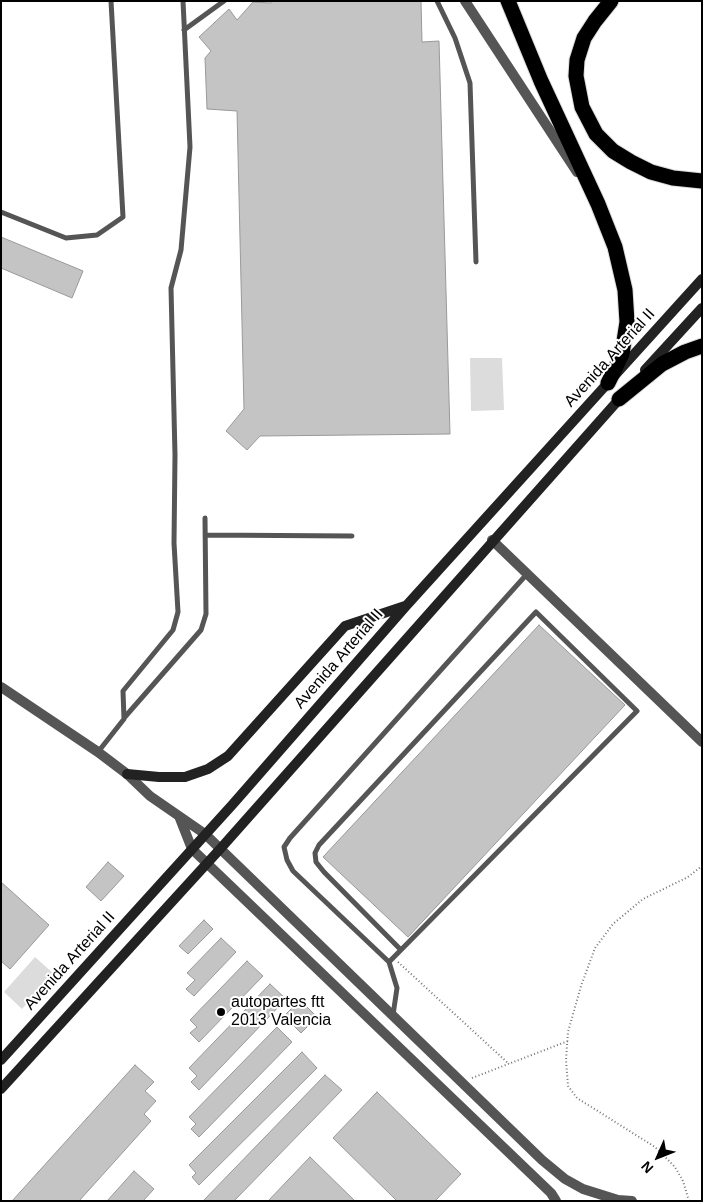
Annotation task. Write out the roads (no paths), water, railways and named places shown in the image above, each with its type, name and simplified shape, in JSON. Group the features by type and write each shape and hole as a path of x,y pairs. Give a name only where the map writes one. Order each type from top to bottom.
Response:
{"highway":[{"path":"508,1 541,81 598,204 615,247 625,290 627,322 622,354 608,383"},
{"path":"611,1 584,38 577,60 576,76 582,107 596,134 613,151 631,162 658,174 702,182"},
{"path":"619,399 662,364 685,352 702,346"}],"street":[{"path":"465,1 598,204"},
{"name":"Avenida Arterial II","path":"1,1060 192,849 406,606 702,279"},
{"path":"1,1090 220,848 492,540 702,308"},
{"path":"492,540 702,742"},
{"path":"127,774 185,777 208,769 228,756 345,626 406,606"},
{"path":"1,687 98,752 127,774 150,796 205,834 542,1160 565,1179 583,1189 617,1200 632,1201"},
{"path":"179,816 192,849 551,1193 556,1201"}],"lane":[{"path":"1,212 66,238 97,236 123,217 111,1"},
{"path":"124,719 123,691 173,630 178,612 174,544 175,455 171,288 181,250 190,147 183,1"},
{"path":"184,30 224,1"},
{"path":"436,1 456,38 470,83 476,262"},
{"path":"98,752 200,630 206,614 204,518"},
{"path":"205,535 352,536"},
{"path":"393,1015 397,988 391,960 293,871 287,860 284,847 290,838 527,574"},
{"path":"391,960 637,711 536,612 319,845 315,853 316,862 324,872 400,949"}],"place":[{"name":"autopartes ftt 2013 Valencia","path":"221,1012"}]}
